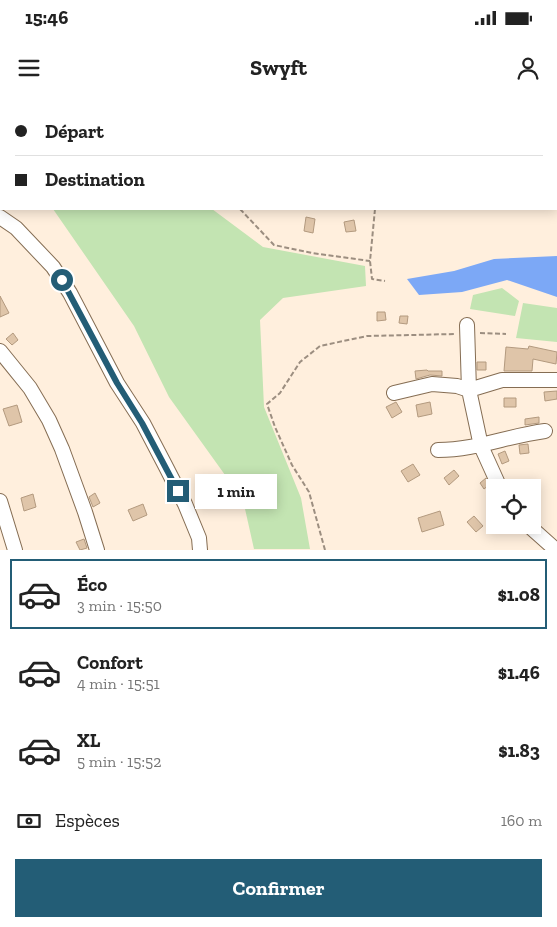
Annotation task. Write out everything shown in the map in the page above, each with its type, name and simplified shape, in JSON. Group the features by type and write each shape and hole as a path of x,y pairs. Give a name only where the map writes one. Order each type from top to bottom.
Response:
{"street":[{"path":"0,217 16,228 53,267 70,293 117,383 142,423 185,504 199,538 200,550"},
{"path":"467,329 468,390 481,446 496,479"},
{"path":"0,352 30,388 49,420 62,449 97,550"},
{"path":"394,393 432,384 456,386 468,390 502,380 557,380"},
{"path":"438,450 459,450 524,434 545,432"},
{"path":"0,501 16,550"},
{"path":"538,534 556,550"}],"path":[{"path":"241,210 274,244 312,253 370,261"},
{"path":"375,210 370,261 372,279 385,282"},
{"path":"325,550 309,492 292,465 267,404 280,393 300,362 320,346 367,336 435,335 467,329 506,334"}],"green space":[{"path":"54,210 213,210 263,247 365,266 366,286 283,298 260,320 264,407 301,498 310,549 254,549 243,500 169,397 134,326"},
{"path":"502,288 519,301 515,316 470,309 473,295"},
{"path":"523,303 557,308 557,342 516,338"}],"water":[{"path":"557,256 557,297 507,280 462,292 419,295 407,279 454,271 494,259"}],"building":[{"path":"306,217 315,219 313,233 304,231"},
{"path":"354,220 356,231 346,232 344,222"},
{"path":"0,296 9,313 0,317"},
{"path":"377,312 385,312 386,320 377,321"},
{"path":"400,316 408,316 407,324 399,323"},
{"path":"13,333 18,340 12,345 6,339"},
{"path":"529,346 557,352 556,364 533,359 532,371 504,371 506,347 528,349"},
{"path":"477,362 486,362 486,370 477,370"},
{"path":"415,371 442,371 442,376 430,375 416,379"},
{"path":"557,391 557,399 545,401 544,392"},
{"path":"504,398 516,398 516,407 504,407"},
{"path":"396,402 402,412 392,418 386,407"},
{"path":"430,402 432,414 418,417 416,405"},
{"path":"17,405 22,422 9,426 3,409"},
{"path":"539,417 539,423 525,425 525,419"},
{"path":"528,444 529,453 520,454 519,445"},
{"path":"505,451 509,461 502,464 498,454"},
{"path":"413,464 420,475 408,482 401,471"},
{"path":"454,470 459,476 449,485 444,478"},
{"path":"486,478 486,487 484,489 480,483"},
{"path":"95,493 100,503 93,507 89,497"},
{"path":"33,494 36,507 24,511 21,498"},
{"path":"143,504 147,515 133,521 128,510"},
{"path":"440,511 444,525 422,532 418,518"},
{"path":"474,516 483,526 476,532 467,522"},
{"path":"84,539 87,548 80,550 76,542"}],"route":[{"path":"62,280 178,491"}]}
